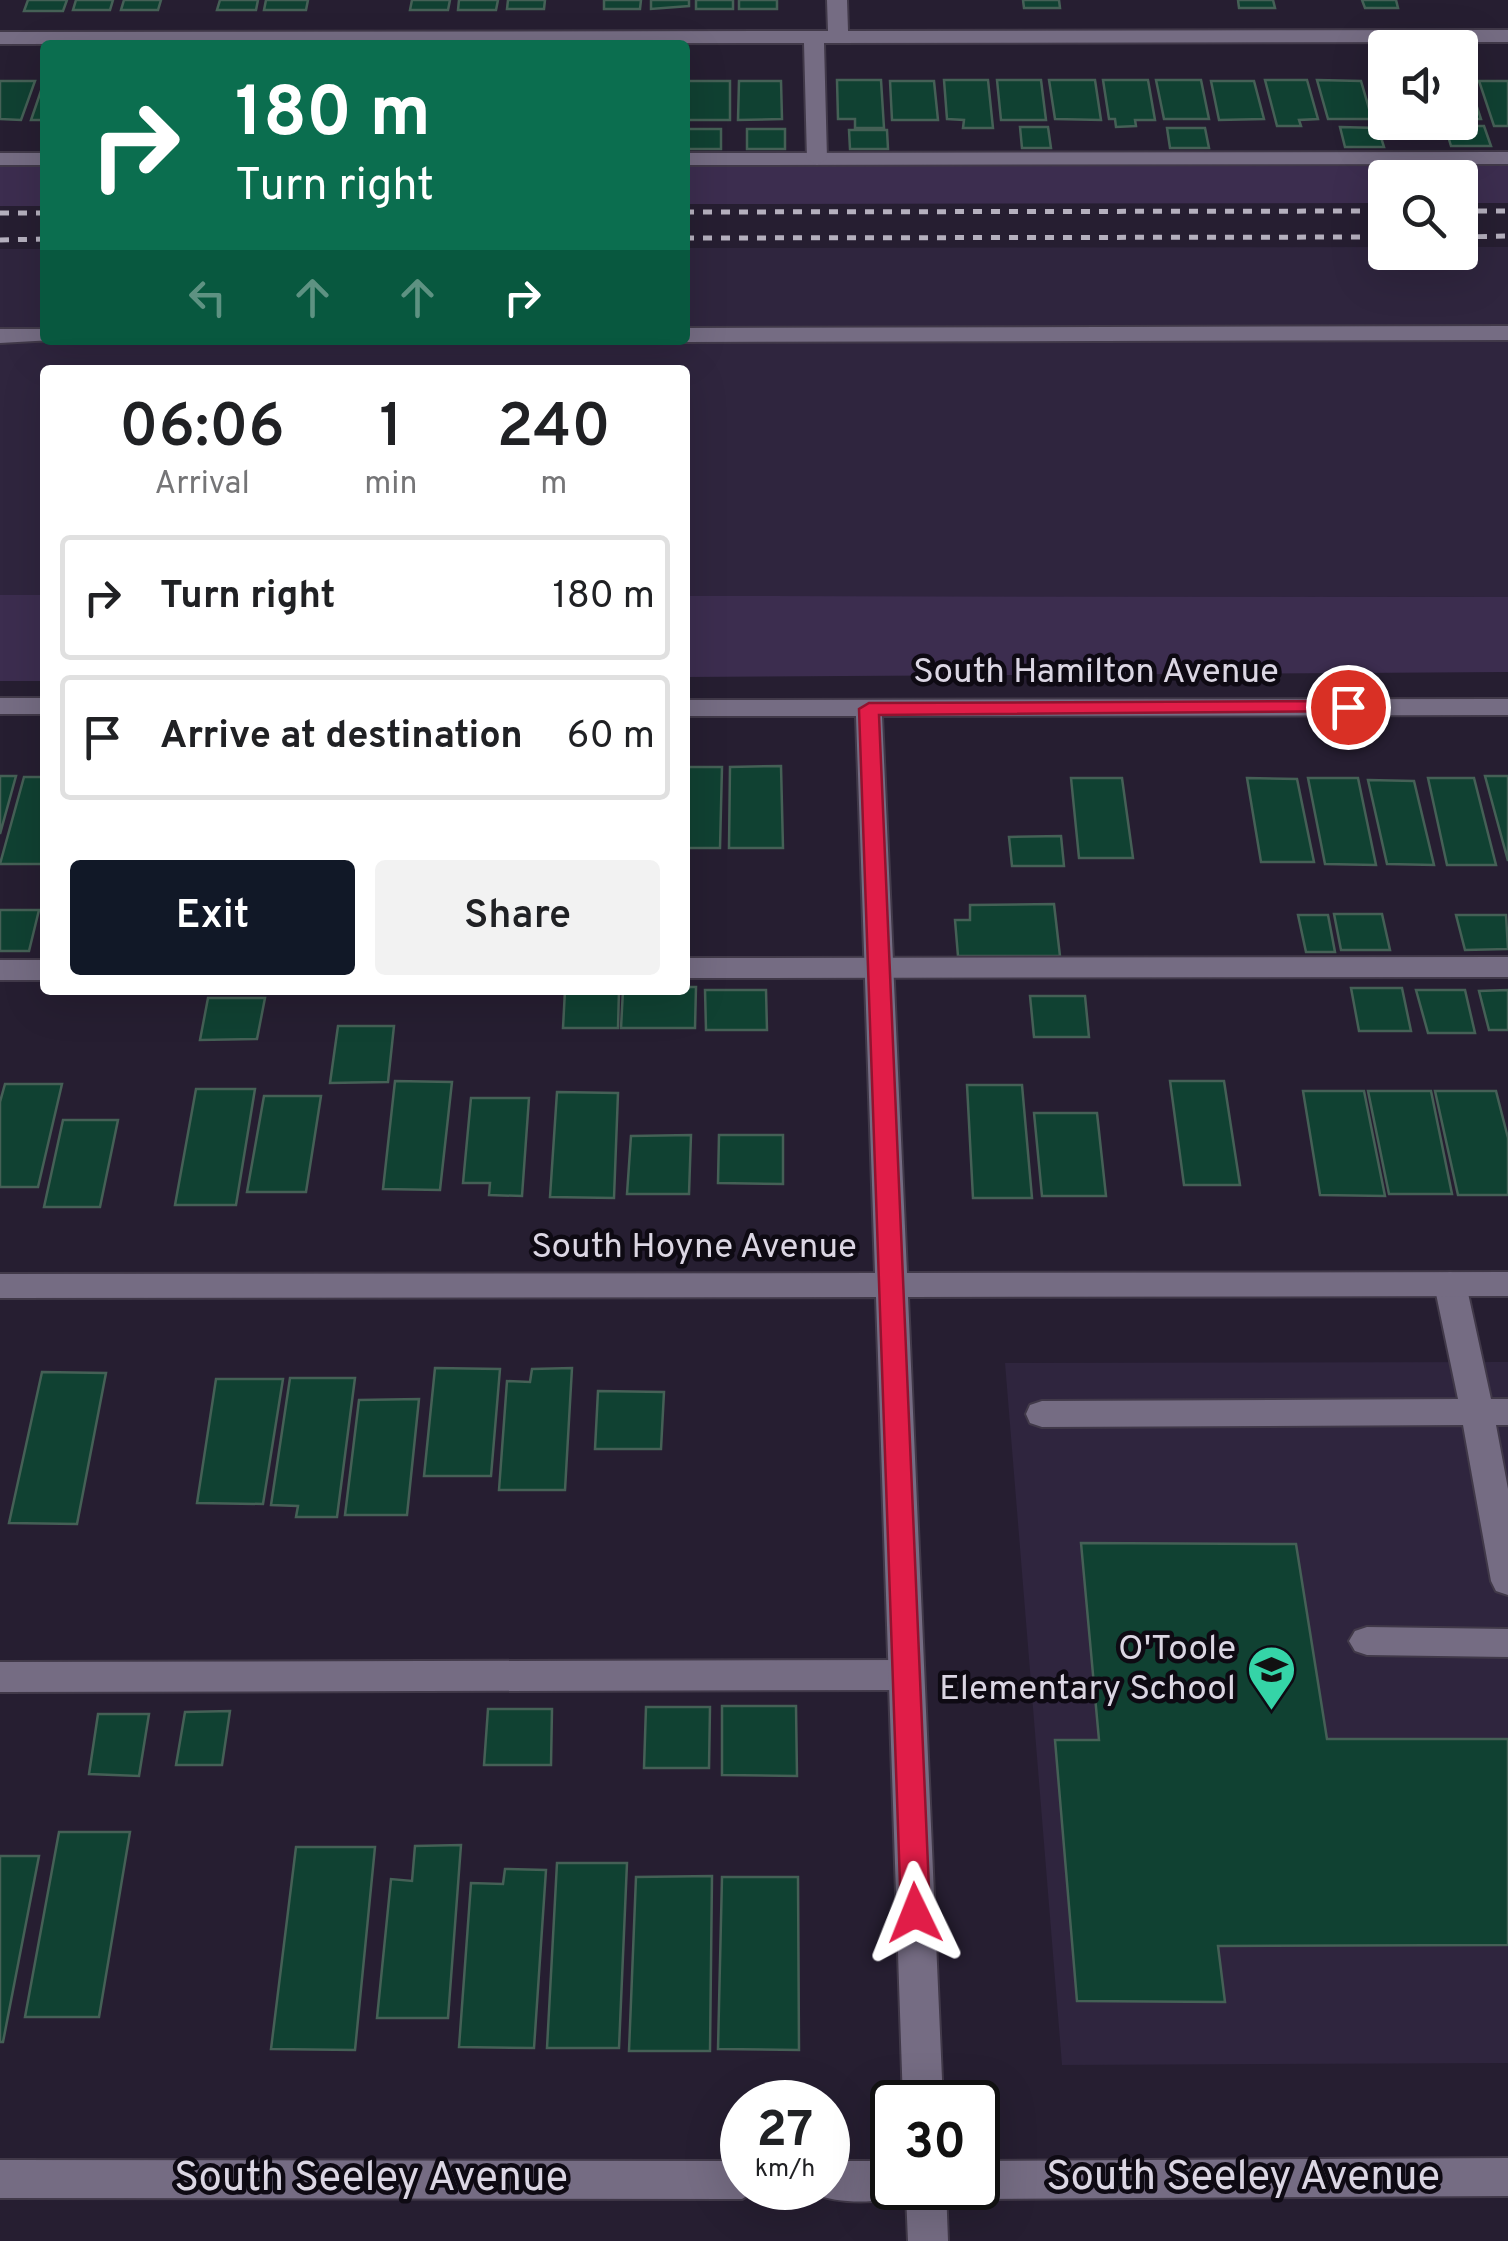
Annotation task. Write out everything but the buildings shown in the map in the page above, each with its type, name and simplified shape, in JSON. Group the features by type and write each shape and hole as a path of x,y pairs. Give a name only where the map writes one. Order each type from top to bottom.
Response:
{"street":[{"path":"837,0 838,36"},
{"path":"814,36 816,159"},
{"path":"0,38 1508,36"},
{"path":"690,159 1508,158"},
{"path":"0,159 40,159"},
{"path":"690,335 1508,334"},
{"path":"0,336 40,336"},
{"path":"0,706 40,706"},
{"name":"South Hamilton Avenue","path":"690,708 1508,706"},
{"path":"869,709 922,2080"},
{"path":"690,968 1508,967"},
{"path":"0,970 40,970"},
{"path":"1450,1284 1493,1412 1508,1581"},
{"name":"South Hoyne Avenue","path":"0,1286 1508,1284"},
{"path":"1042,1414 1493,1412"},
{"path":"1367,1641 1508,1643"},
{"path":"0,1677 906,1674"},
{"name":"South Seeley Avenue","path":"1000,2180 1508,2176"},
{"name":"South Seeley Avenue","path":"0,2179 720,2180"},
{"path":"927,2210 928,2241"}],"shaded area":[{"path":"1368,164 1368,203 690,204 690,165"},
{"path":"1478,164 1508,164 1508,203 1478,203"},
{"path":"0,165 40,165 40,206 0,206"},
{"path":"1368,247 1368,270 1478,270 1478,247 1508,247 1508,597 690,596 690,365 40,365 40,595 0,595 0,249 40,249 40,345 690,345 690,248"},
{"path":"0,595 40,595 40,681 0,681"},
{"path":"690,596 1508,597 1508,672 690,677"},
{"name":"O'Toole Elementary School","path":"1508,1362 1508,2063 1062,2065 1005,1363"}],"railway":[{"path":"690,212 1368,211"},
{"path":"1478,211 1508,211"},
{"path":"0,213 40,213"},
{"path":"1478,237 1508,236"},
{"path":"690,238 1368,237"},
{"path":"0,240 40,239"}],"place":[{"name":"O'Toole Elementary School","path":"1271,1712"}],"route":[{"path":"915,1913 869,709 1348,707"}]}
